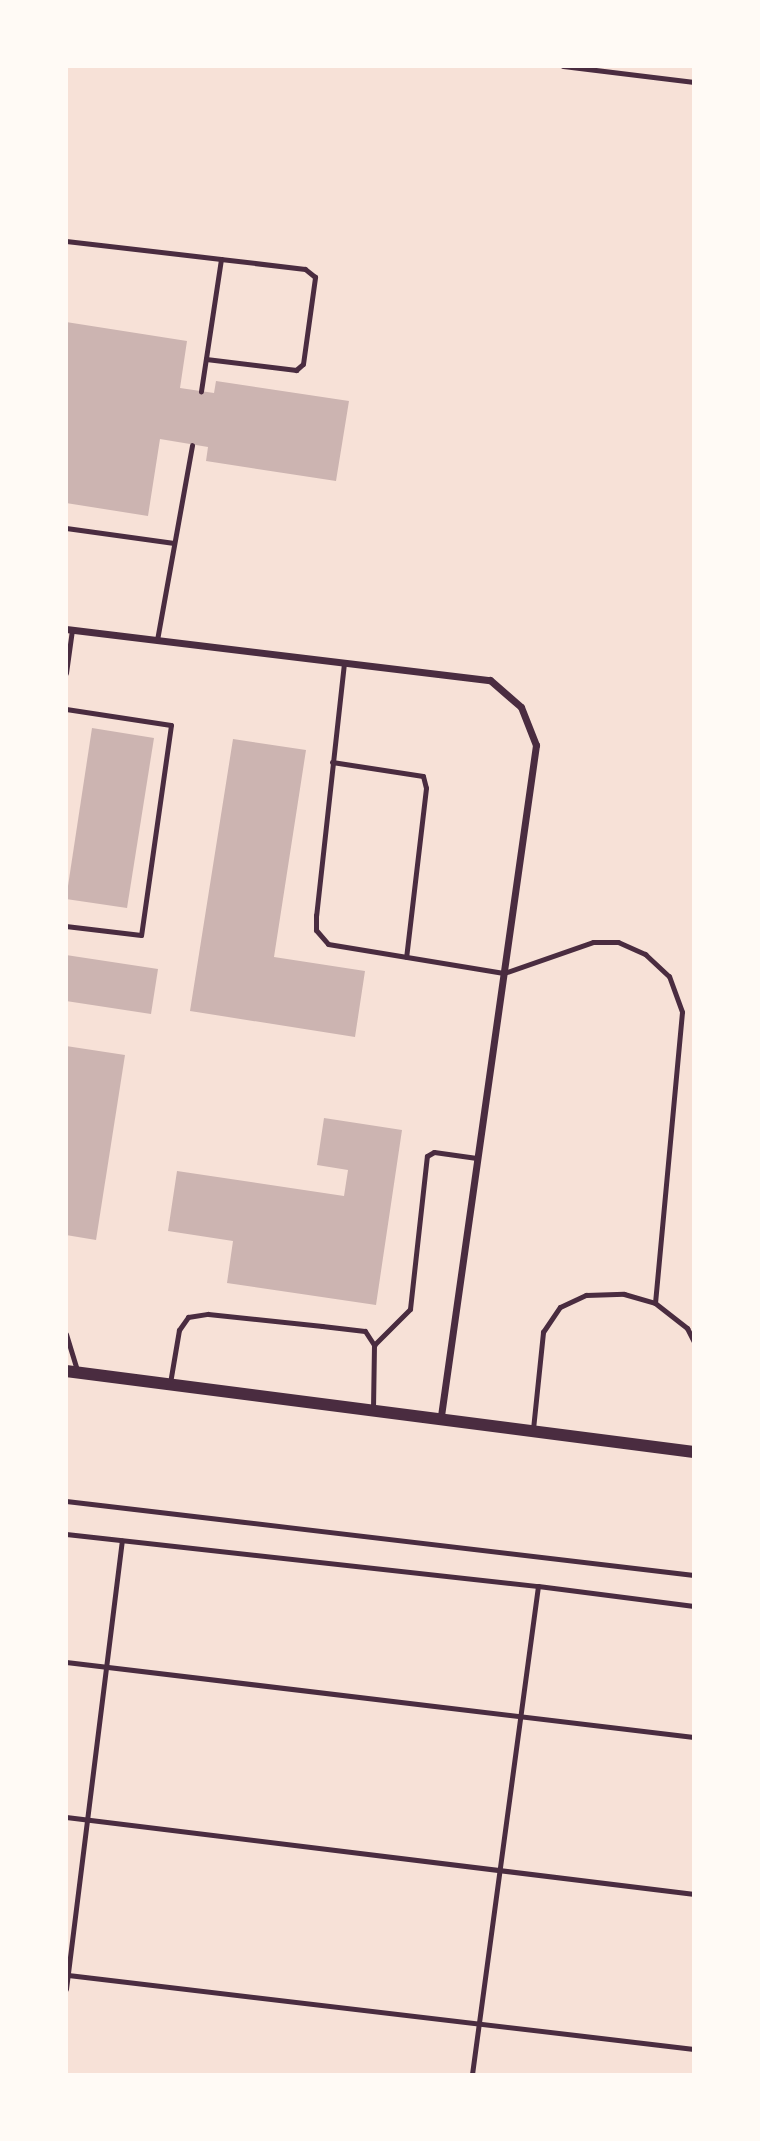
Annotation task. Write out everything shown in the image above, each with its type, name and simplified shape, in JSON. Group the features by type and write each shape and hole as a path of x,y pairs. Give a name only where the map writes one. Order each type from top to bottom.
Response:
{"street":[{"path":"69,629 490,680 521,707 536,745 441,1416"},
{"path":"72,1371 441,1416 694,1452"}],"lane":[{"path":"563,66 694,82"},
{"path":"66,241 305,270 315,277 303,364 296,370 206,359"},
{"path":"201,391 220,259"},
{"path":"157,640 192,444"},
{"path":"66,528 174,543"},
{"path":"66,673 69,629"},
{"path":"344,663 316,930 327,944 504,973 593,942 618,942 645,954 669,976 682,1012 655,1303"},
{"path":"66,709 171,725 141,935 66,926"},
{"path":"332,762 423,776 426,789 406,957"},
{"path":"374,1345 410,1309 427,1156 434,1152 477,1158"},
{"path":"533,1429 544,1332 560,1307 586,1295 624,1294 655,1303 687,1328 694,1342"},
{"path":"170,1383 179,1330 188,1317 208,1314 365,1331 374,1345 373,1408"},
{"path":"66,1334 72,1371"},
{"path":"66,1501 694,1575"},
{"path":"66,1534 538,1586 694,1606"},
{"path":"66,1989 122,1540"},
{"path":"472,2074 538,1586"},
{"path":"66,1662 694,1737"},
{"path":"66,1816 694,1894"},
{"path":"68,1975 694,2049"}],"building":[{"path":"66,322 187,341 180,388 214,393 216,381 349,401 336,481 206,461 208,447 160,439 148,516 66,503"},
{"path":"92,728 154,738 127,908 66,899"},
{"path":"233,739 306,750 274,957 365,971 355,1037 190,1011"},
{"path":"66,955 158,969 151,1014 66,1001"},
{"path":"66,1046 125,1055 96,1240 66,1235"},
{"path":"324,1118 402,1130 376,1305 227,1283 233,1241 168,1231 177,1171 344,1196 348,1170 317,1165"}]}
